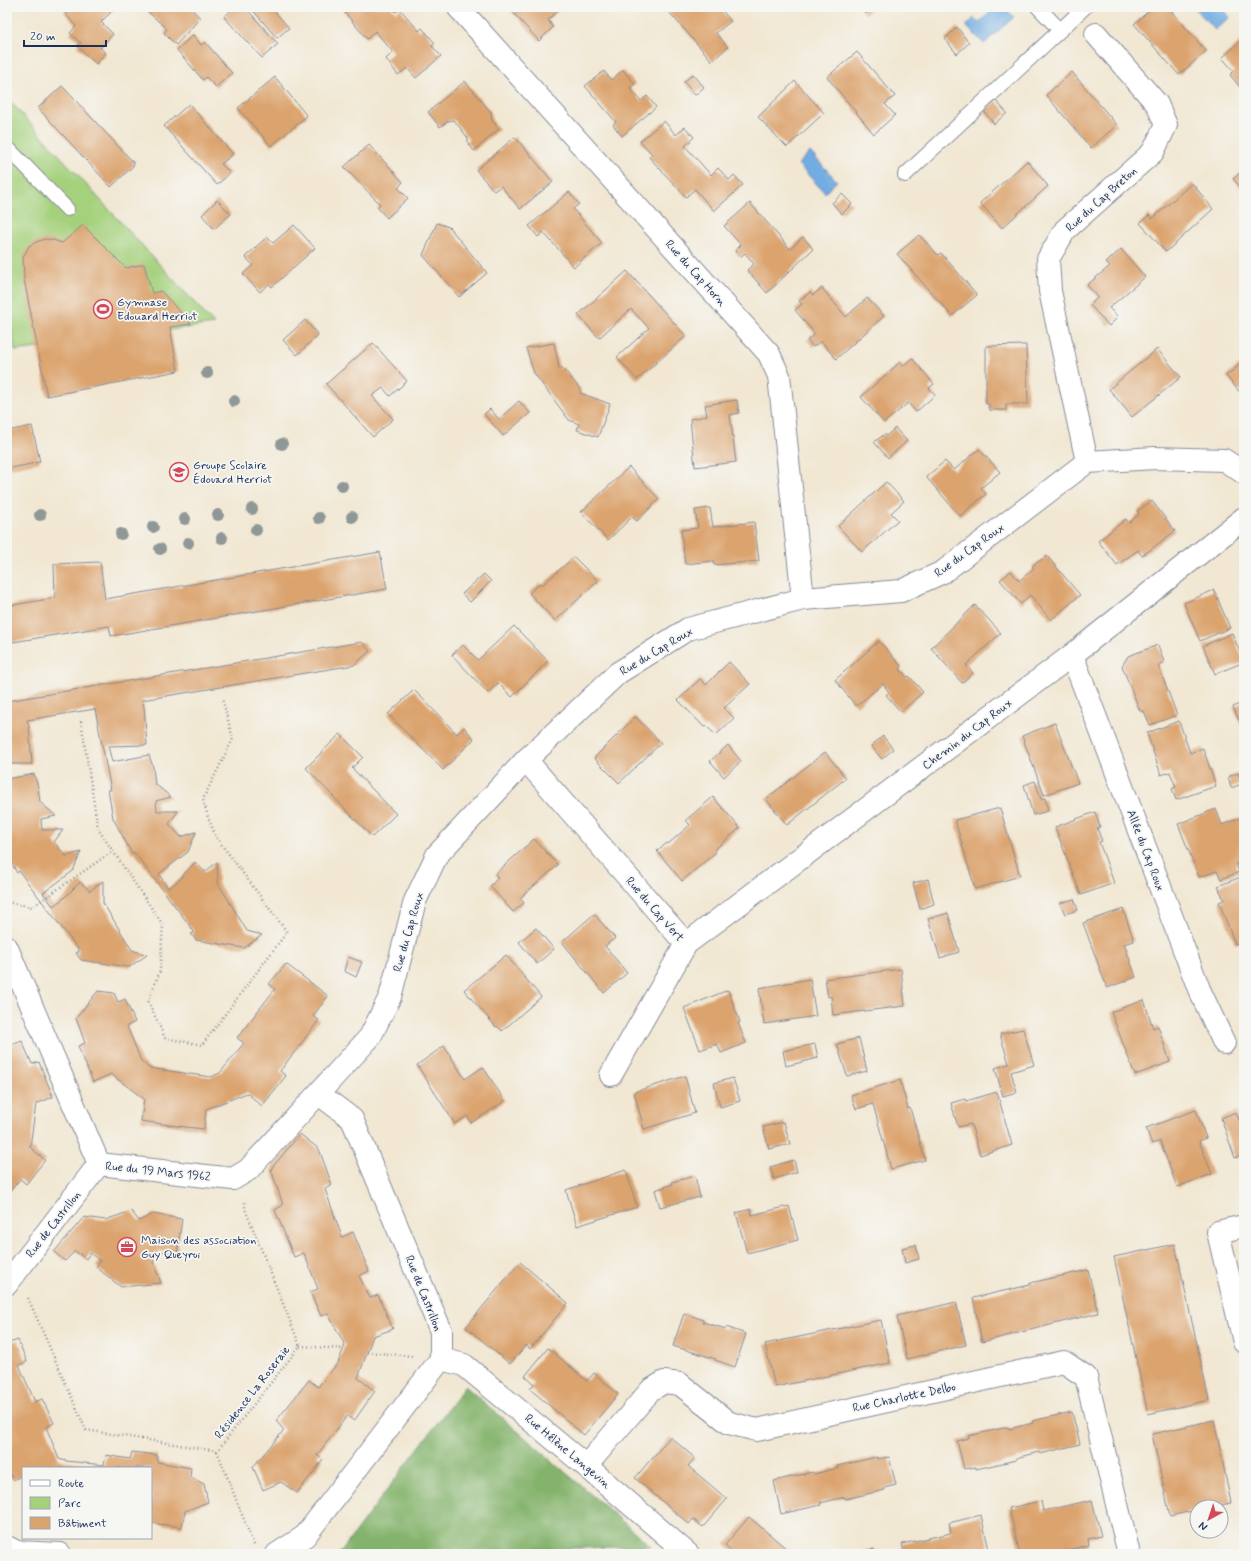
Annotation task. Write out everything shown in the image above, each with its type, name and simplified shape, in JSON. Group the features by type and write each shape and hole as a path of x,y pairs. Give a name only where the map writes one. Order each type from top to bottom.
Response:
{"street":[{"name":"Rue du Cap Horn","path":"458,7 769,354 779,376 803,599"},
{"name":"Rue du Cap Breton","path":"1086,462 1050,291 1048,258 1064,230 1153,152 1166,125 1157,104 1096,34"},
{"path":"1086,462 1155,458 1224,460 1244,473"},
{"name":"Rue du Cap Roux","path":"319,1094 370,1037 390,997 415,902 437,855 526,760 618,673 688,629 803,599 901,591 943,572 1086,462"},
{"name":"Chemin du Cap Roux","path":"686,944 1072,655 1244,518"},
{"name":"Allée du Cap Roux","path":"1072,655 1200,990 1224,1043"},
{"name":"Rue du Cap Vert","path":"526,760 686,944 611,1075"},
{"name":"Rue du 19 Mars 1962","path":"7,948 99,1164 232,1179 248,1170 319,1094"},
{"name":"Rue de Castrillon","path":"319,1094 352,1119 441,1331 441,1358"},
{"name":"Rue de Castrillon","path":"12,1278 99,1164"},
{"path":"1244,1226 1218,1232 1244,1342"},
{"path":"277,1554 305,1536 441,1358"},
{"name":"Rue Hélène Langevin","path":"441,1358 464,1365 586,1466 688,1554"},
{"name":"Rue Charlotte Delbo","path":"586,1466 651,1390 664,1382 680,1384 730,1423 757,1430 1064,1362 1086,1377 1129,1554"},
{"path":"7,1547 17,1552 60,1554"}],"lane":[{"path":"1038,7 1060,30"},
{"path":"905,175 1085,7"},
{"path":"7,147 68,209"}],"path":[{"path":"81,721 98,829 163,925 160,971 148,1001 165,1038 202,1046 287,932 216,837 203,799 233,739 222,698"},
{"path":"7,902 32,907 113,851"},
{"name":"Résidence La Roseraie","path":"12,1278 86,1430 217,1451 300,1346 245,1209 248,1170"},
{"path":"300,1346 343,1349"},
{"path":"367,1352 441,1358"},
{"path":"217,1451 254,1547"}],"green space":[{"path":"7,98 214,324 15,351 7,305"},
{"path":"465,1386 651,1546 507,1550 477,1554 339,1554"}],"water":[{"path":"996,7 1004,7 1014,17 984,44 966,26 974,18 979,23"},
{"path":"1194,7 1221,7 1230,17 1215,30"},
{"path":"810,152 837,181 825,193 798,164"}],"building":[{"path":"69,7 116,7 101,22 113,34 100,48 106,53 96,64 77,46 81,43 70,33 76,26 64,12"},
{"path":"147,7 190,7 200,18 176,45 164,33 167,29 146,10 148,8"},
{"path":"235,7 245,7 278,44 262,58 224,17"},
{"path":"250,7 271,7 289,28 277,38"},
{"path":"340,7 391,7 396,12 400,9 419,31 422,28 435,43 432,46 441,56 416,78 407,68 398,75 386,59 393,52 375,31 367,39"},
{"path":"508,7 562,7 548,20 553,27 539,41"},
{"path":"675,7 719,7 731,21 716,33 728,47 712,61 669,12"},
{"path":"860,7 873,7 865,14"},
{"path":"1153,7 1178,7 1172,12 1206,51 1179,75 1134,24"},
{"path":"957,27 969,43 957,54 945,39"},
{"path":"193,35 201,45 205,42 232,73 216,87 206,77 203,80 177,50"},
{"path":"1244,38 1244,92 1230,75 1234,71 1222,58"},
{"path":"857,52 895,96 885,104 895,115 874,134 827,77"},
{"path":"623,70 635,84 630,88 641,101 647,96 656,107 622,136 613,125 616,122 585,86 604,71 611,80"},
{"path":"1072,72 1117,125 1091,148 1046,95"},
{"path":"693,74 704,87 695,95 684,82"},
{"path":"275,77 307,116 271,146 238,108"},
{"path":"465,81 491,112 492,120 499,129 474,151 468,143 468,138 454,120 448,121 440,127 428,112"},
{"path":"795,81 824,113 787,147 758,117"},
{"path":"62,86 134,163 133,166 111,187 38,108"},
{"path":"996,101 1007,113 994,124 984,111"},
{"path":"189,104 233,154 221,164 230,173 217,185 164,126"},
{"path":"664,121 676,135 685,127 694,137 685,146 711,175 718,168 729,180 734,175 743,185 714,211 695,189 686,197 649,157 652,154 640,141"},
{"path":"515,137 553,182 520,209 501,186 494,191 476,170"},
{"path":"369,145 403,182 398,188 408,198 387,218 377,207 380,204 344,167"},
{"path":"1027,161 1048,186 1002,228 980,203"},
{"path":"1243,170 1244,171 1244,191 1233,179"},
{"path":"1192,183 1213,209 1166,252 1140,223 1149,215 1152,219"},
{"path":"569,192 579,204 573,209 602,243 574,267 543,232 538,237 529,226"},
{"path":"842,194 852,204 842,214 832,203"},
{"path":"217,200 231,214 214,229 202,215"},
{"path":"750,203 790,249 803,237 813,249 767,293 747,270 754,264 745,253 740,257 735,251 741,245 724,226"},
{"path":"437,223 449,227 487,273 459,297 423,255"},
{"name":"Gymnase Edouard Herriot","path":"83,225 126,268 144,264 152,293 161,291 191,324 170,327 178,371 47,396 24,279 23,257 29,246 36,242 45,239 62,243"},
{"path":"294,225 315,248 272,287 269,284 260,292 243,274 253,265 245,257 267,237 273,243"},
{"path":"919,235 938,255 941,253 977,295 952,316 897,254"},
{"path":"1121,249 1145,277 1109,308 1118,317 1109,326 1090,305 1098,297 1087,285 1110,266 1106,263"},
{"path":"627,271 686,336 637,380 617,357 649,328 631,309 599,338 578,315"},
{"path":"822,288 846,317 867,298 884,316 836,359 821,341 813,347 807,340 815,334 795,310 802,304 799,301 810,292 813,295"},
{"path":"305,320 318,335 297,355 283,340"},
{"path":"373,343 407,381 390,396 383,388 372,396 393,419 373,437 326,384"},
{"path":"554,343 559,368 563,368 581,390 580,393 610,404 598,437 577,430 579,424 569,420 534,373 526,348"},
{"path":"1026,345 1028,404 1006,404 1006,410 989,410 989,404 986,404 986,346"},
{"path":"1157,349 1181,377 1132,417 1109,389"},
{"path":"912,358 934,384 929,388 935,395 916,412 908,403 884,423 861,397 900,362 903,366"},
{"path":"1244,361 1244,397 1226,376"},
{"path":"737,400 739,413 730,415 736,462 695,467 690,419 707,416 705,405"},
{"path":"519,401 530,413 503,436 484,414 490,409 499,419"},
{"path":"32,426 40,462 7,469 7,431"},
{"path":"895,428 907,441 888,458 874,442 885,434 886,436"},
{"path":"979,449 1000,472 981,488 986,494 960,516 926,477 945,461 954,470"},
{"path":"629,467 659,499 637,521 632,517 608,540 581,512"},
{"path":"886,482 904,501 891,513 898,520 862,552 838,526"},
{"path":"1152,501 1175,531 1142,556 1138,550 1117,565 1098,541 1126,519 1129,523 1139,514 1137,511"},
{"path":"710,508 713,527 754,522 759,561 714,565 713,561 685,564 681,530 698,528 695,510"},
{"path":"380,552 387,589 111,636 109,626 7,643 7,606 55,598 54,564 100,562 105,599"},
{"path":"1047,556 1080,595 1051,620 1030,595 1021,604 1000,580 1011,571 1019,581 1034,568 1032,566"},
{"path":"574,557 598,581 555,621 529,593 540,583 542,585"},
{"path":"1244,561 1244,571 1240,563"},
{"path":"484,574 491,581 470,602 462,594"},
{"path":"1214,590 1230,628 1200,641 1184,603"},
{"path":"975,605 1001,633 966,665 973,673 962,683 931,648"},
{"path":"514,626 548,661 512,697 498,683 488,693 452,655 463,645 478,660"},
{"path":"1232,633 1244,662 1215,674 1203,646"},
{"path":"879,641 902,667 900,669 907,677 909,676 923,692 901,712 886,695 889,692 883,684 856,706 835,680"},
{"path":"362,642 370,651 354,665 142,700 144,707 147,745 108,746 112,762 149,755 153,767 155,784 171,797 156,801 157,811 178,811 169,824 181,837 196,832 188,852 159,874 168,888 179,880 195,862 205,872 217,862 218,883 247,931 262,935 244,948 196,940 191,934 194,933 193,930 134,852 132,854 113,818 108,790 111,790 95,709 27,720 29,726 32,764 7,764 7,701"},
{"path":"1158,645 1164,662 1158,665 1177,715 1150,725 1144,711 1140,711 1122,666 1128,656"},
{"path":"729,662 750,684 724,708 734,718 716,735 706,726 704,727 678,700 700,679 706,685"},
{"path":"414,690 457,734 464,727 474,739 443,770 388,714"},
{"path":"1244,702 1244,731 1233,707"},
{"path":"635,717 661,743 619,783 594,758"},
{"path":"1179,721 1190,753 1203,748 1216,786 1176,800 1172,789 1176,787 1170,772 1161,775 1147,733"},
{"path":"1055,723 1078,783 1044,795 1022,736"},
{"path":"340,734 363,757 352,768 396,814 372,837 306,768"},
{"path":"883,736 893,749 882,759 871,746"},
{"path":"728,745 741,761 724,777 710,761"},
{"path":"825,752 846,778 787,825 766,799"},
{"path":"1238,773 1242,784 1231,788 1228,777"},
{"path":"34,774 40,802 56,816 41,819 42,830 63,830 54,842 66,856 81,852 73,871 43,893 53,906 63,899 80,882 90,891 103,881 103,903 132,950 147,955 129,967 81,960 76,953 79,952 78,949 19,871 17,873 7,854 7,779"},
{"path":"1035,781 1041,799 1045,798 1048,811 1033,815 1024,785"},
{"path":"713,797 740,828 714,850 716,852 682,881 657,851 667,843 668,844 690,825 686,820"},
{"path":"1000,808 1020,876 975,889 955,820"},
{"path":"1216,809 1222,825 1244,816 1244,861 1236,864 1239,872 1221,879 1217,871 1199,877 1178,824"},
{"path":"1095,812 1100,827 1097,828 1102,841 1099,842 1114,883 1081,895 1055,827"},
{"path":"534,839 558,865 520,898 524,903 513,912 490,886 498,878 495,874"},
{"path":"1241,877 1244,885 1244,941 1235,944 1219,902 1224,900 1218,886"},
{"path":"928,879 934,904 920,909 913,883"},
{"path":"1074,899 1078,910 1065,914 1060,903"},
{"path":"1123,909 1134,941 1124,944 1136,977 1107,988 1083,923"},
{"path":"948,913 959,952 940,958 928,919"},
{"path":"594,914 615,938 605,946 627,973 604,993 562,942"},
{"path":"536,928 554,949 537,964 519,942"},
{"path":"506,955 541,997 502,1031 497,1026 496,1027 464,990"},
{"path":"348,957 362,962 356,977 344,971"},
{"path":"286,964 328,996 313,1016 319,1020 280,1071 286,1076 262,1106 247,1093 206,1109 204,1129 141,1121 144,1099 111,1074 93,1082 78,1046 85,1043 76,1018 98,991 114,993 118,1002 125,999 135,1022 127,1026 141,1061 149,1068 211,1077 220,1073 244,1043 237,1038 275,989 269,984"},
{"path":"901,969 905,1006 833,1015 831,996 828,997 825,979"},
{"path":"810,979 816,1016 764,1024 759,988"},
{"path":"728,990 746,1043 721,1053 717,1044 700,1050 684,1008"},
{"path":"1144,1000 1153,1028 1158,1026 1170,1062 1135,1075 1111,1012"},
{"path":"1023,1029 1034,1065 1011,1072 1017,1092 1003,1096 995,1068 1009,1064 1000,1034"},
{"path":"859,1038 867,1071 847,1076 837,1044"},
{"path":"22,1041 32,1064 39,1062 53,1097 36,1104 30,1147 45,1160 26,1184 20,1179 7,1195 7,1046"},
{"path":"815,1044 818,1058 786,1066 783,1051"},
{"path":"444,1046 465,1079 483,1067 505,1101 471,1123 467,1116 455,1124 417,1065"},
{"path":"685,1076 695,1113 644,1129 634,1092"},
{"path":"733,1078 740,1101 720,1107 714,1083"},
{"path":"900,1080 925,1160 891,1169 873,1104 856,1109 851,1095"},
{"path":"997,1092 1012,1145 980,1155 971,1124 958,1127 951,1103 965,1099 966,1101"},
{"path":"1196,1110 1206,1138 1199,1141 1212,1174 1177,1187 1160,1141 1152,1144 1146,1128"},
{"path":"1236,1112 1239,1120 1244,1118 1244,1155 1235,1158 1221,1118"},
{"path":"784,1122 790,1144 769,1149 763,1127"},
{"path":"300,1134 319,1149 332,1185 325,1189 342,1237 353,1232 369,1271 359,1276 370,1298 378,1295 393,1329 373,1336 358,1378 375,1391 354,1421 347,1416 317,1455 323,1460 297,1493 281,1482 263,1490 253,1467 284,1430 276,1421 309,1380 318,1387 338,1363 345,1345 328,1314 321,1316 310,1292 318,1289 304,1253 294,1257 275,1210 283,1205 271,1169"},
{"path":"794,1160 797,1172 774,1179 770,1167"},
{"path":"626,1170 637,1207 577,1226 566,1190"},
{"path":"695,1176 700,1197 660,1207 655,1190 673,1184 672,1182"},
{"path":"789,1206 798,1240 747,1253 736,1213 751,1209 752,1215"},
{"path":"131,1211 139,1221 153,1214 182,1219 177,1254 160,1251 153,1262 161,1283 121,1287 96,1267 100,1261 90,1253 86,1259 75,1251 65,1261 54,1252 84,1217 105,1220"},
{"path":"1175,1244 1209,1400 1148,1414 1114,1257"},
{"path":"916,1245 919,1259 905,1263 902,1248"},
{"path":"520,1262 568,1303 530,1349 526,1345 510,1364 466,1327"},
{"path":"1088,1270 1098,1313 982,1342 973,1298"},
{"path":"956,1302 966,1345 907,1359 897,1316"},
{"path":"684,1313 703,1320 703,1322 726,1329 726,1327 746,1334 735,1367 715,1360 716,1359 673,1346"},
{"path":"881,1320 890,1363 775,1387 765,1344"},
{"path":"7,1338 9,1343 18,1340 27,1362 19,1365 35,1402 42,1399 54,1423 46,1427 59,1459 104,1465 106,1455 130,1459 132,1452 157,1455 157,1462 191,1468 190,1477 204,1484 208,1502 185,1511 182,1527 152,1523 152,1467 22,1467 22,1476 13,1480 7,1468"},
{"path":"548,1348 587,1381 594,1373 618,1394 584,1435 530,1389 534,1384 525,1376"},
{"path":"1072,1412 1080,1444 1040,1454 1039,1452 1016,1458 1016,1460 976,1469 976,1467 964,1469 957,1441 969,1438 968,1436 1008,1427 1009,1429 1033,1423 1032,1421"},
{"path":"1214,1420 1231,1503 1229,1503 1229,1499 1189,1499 1189,1512 1170,1516 1152,1434"},
{"path":"670,1437 695,1458 688,1466 727,1499 703,1527 693,1519 689,1524 635,1478"},
{"path":"877,1457 877,1459 889,1457 896,1485 884,1488 885,1490 845,1499 845,1497 820,1503 821,1505 781,1514 774,1481 813,1472 814,1474 838,1468 837,1466"},
{"path":"1092,1500 1101,1536 1088,1539 1089,1545 1050,1554 1020,1554 1009,1508 1041,1501 1043,1511"},
{"path":"981,1515 990,1554 905,1554 902,1544 951,1533 949,1523"},
{"path":"749,1517 788,1550 784,1554 735,1554 725,1545"},
{"path":"874,1549 875,1554 856,1554 856,1553"}],"place":[{"name":"Gymnase Edouard Herriot","path":"103,309"},
{"name":"Groupe Scolaire Édouard Herriot","path":"179,472"},
{"name":"Maison des association Guy Queyroi","path":"127,1247"}]}
